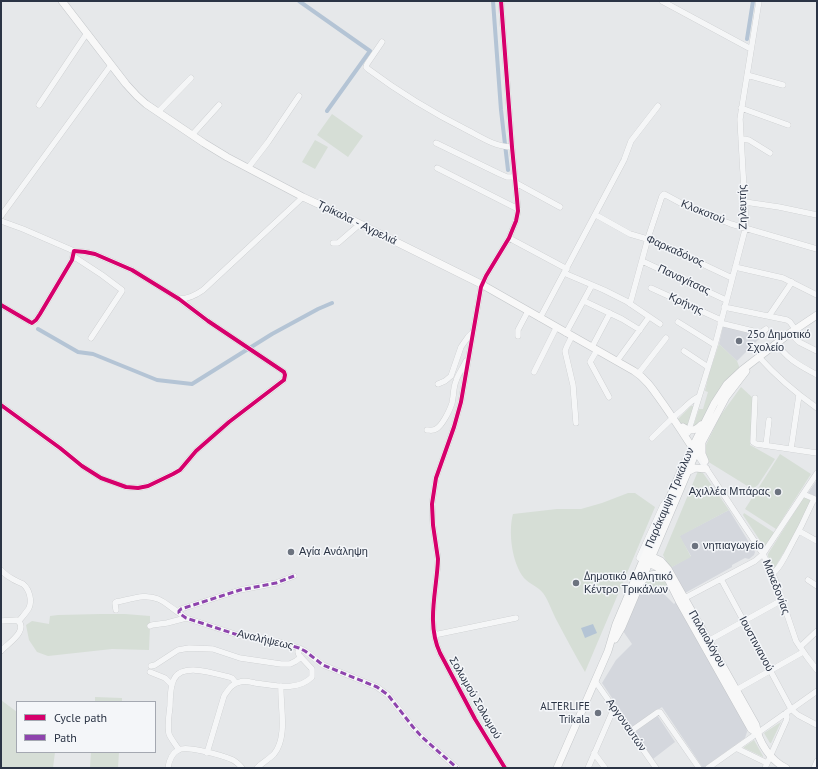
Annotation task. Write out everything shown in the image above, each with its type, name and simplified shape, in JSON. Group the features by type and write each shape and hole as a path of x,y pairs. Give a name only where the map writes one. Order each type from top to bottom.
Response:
{"main road":[{"name":"Τρίκαλα - Αγρελιά","path":"62,1 137,96 158,112 224,155 303,197 481,284 638,374 651,387 695,448"},
{"name":"Παράκαμψη Τρικάλων","path":"557,768 608,651 622,627 641,582 647,557 659,541 687,472 704,422 714,404 727,384 742,370 792,331 817,316"},
{"name":"Παράκαμψη Τρικάλων","path":"608,651 616,624 647,557 670,496 695,448 702,441 729,392 758,358"},
{"name":"Τρίκαλα - Αγρελιά","path":"673,417 686,431 695,448"},
{"path":"686,431 696,429 704,422"},
{"path":"702,441 705,461"},
{"path":"687,472 695,468 706,469"},
{"path":"641,582 646,577 651,575 667,573 659,550 659,541"},
{"name":"Παλαιολόγου","path":"647,557 661,561 751,729 757,733"},
{"name":"Παλαιολόγου","path":"681,600 708,640 756,725 757,733 767,762"},
{"path":"767,762 776,762 786,768"}],"street":[{"path":"427,430 436,430 448,414 452,403 456,381 470,352 481,284 509,238 516,221 518,208 510,147 501,1"},
{"path":"662,1 751,49"},
{"name":"Ζηλευτής","path":"686,431 715,345 745,228 746,221 740,119 759,1"},
{"path":"39,105 87,33"},
{"path":"382,42 367,63 366,66 368,70 432,112 497,145 510,147"},
{"path":"1,216 111,65"},
{"path":"746,75 783,85"},
{"path":"158,112 192,78"},
{"path":"248,168 271,138 299,96"},
{"path":"192,135 219,105"},
{"path":"540,318 596,215 624,160 630,143 658,106"},
{"path":"742,108 788,125"},
{"path":"741,139 748,140 770,153"},
{"path":"436,143 515,180 560,207"},
{"path":"437,168 518,208"},
{"name":"Κλοκοτού","path":"648,238 663,195 666,195 688,207 745,228 817,249"},
{"path":"179,299 191,297 204,290 303,197"},
{"path":"745,202 817,215"},
{"name":"Φαρκαδόνος","path":"596,215 630,234 648,238 732,278"},
{"path":"1,221 23,229 74,254 122,290 91,338"},
{"path":"332,242 338,243 360,224"},
{"path":"509,238 565,271 630,304 660,324"},
{"path":"630,304 648,238"},
{"path":"1,405 82,466 101,478 126,487 138,488 148,486 180,470 196,451 229,422 284,380 284,372 208,322 179,299 132,270 95,254 85,252 74,254"},
{"path":"1,305 30,322 34,322 72,260 74,254"},
{"name":"Παναγίτσας","path":"642,261 726,300"},
{"path":"735,267 779,277 817,295"},
{"path":"769,316 792,282"},
{"path":"576,423 572,385 565,351 569,335 592,285"},
{"name":"Κρήνης","path":"651,288 721,322 757,332 762,332 766,329"},
{"path":"584,301 610,313 640,330"},
{"path":"724,307 789,321 792,331 799,342 817,351"},
{"path":"518,336 518,330 528,311"},
{"path":"609,397 590,362 594,348 610,313"},
{"path":"617,361 649,317"},
{"path":"678,322 715,345"},
{"path":"534,372 556,328"},
{"path":"438,384 451,376 461,347 473,332"},
{"path":"638,374 666,338"},
{"path":"776,343 794,362 817,375"},
{"path":"684,351 708,367"},
{"name":"Σολωμού Σολωμού","path":"470,352 459,410 438,474 433,495 433,526 438,559 433,628 440,654 473,715 505,768"},
{"path":"758,358 817,408"},
{"path":"791,449 799,394"},
{"path":"652,438 673,417 698,397"},
{"path":"755,398 752,441 755,443 817,453"},
{"path":"766,445 769,420"},
{"name":"Μακεδονίας","path":"695,448 716,477 718,487"},
{"name":"Μακεδονίας","path":"695,448 706,469 763,554 773,573 791,628 801,650 817,670"},
{"path":"681,600 755,561 763,554 817,473"},
{"path":"773,573 778,569 816,500 803,494"},
{"path":"799,531 817,541"},
{"path":"1,570 10,578 22,584 29,593 30,606 19,621"},
{"path":"179,613 181,609 240,590 276,583 294,576"},
{"name":"Ιουστινιανού","path":"721,579 770,671 789,711"},
{"path":"808,580 817,586"},
{"name":"Αναλήψεως","path":"116,610 116,602 147,597 158,599 186,618 238,635 280,642 299,648 323,666 373,685 384,692 413,727 457,768"},
{"path":"708,640 782,600"},
{"path":"150,626 186,618"},
{"path":"434,635 516,618"},
{"path":"1,621 19,621"},
{"path":"1,651 18,634 21,627 19,621"},
{"path":"736,690 770,671 801,650 817,631"},
{"path":"172,685 165,678 151,669 178,650 189,648 213,649 240,658 277,664 290,664 301,657"},
{"path":"207,752 224,696 236,683 244,681 291,686 299,685 312,677 312,669 301,657 298,652 299,648"},
{"path":"179,750 169,734 171,691 176,676 189,671 198,670 232,678 236,683"},
{"name":"Αργοναυτών","path":"595,681 656,768"},
{"path":"257,768 275,753 280,741 282,728 281,686"},
{"path":"708,768 817,692"},
{"path":"588,768 614,708"},
{"path":"789,711 817,725"},
{"path":"736,748 767,762 786,721 789,711"},
{"path":"631,731 660,712 699,768"},
{"path":"168,768 171,758 175,752 184,748 207,752 232,760 242,768"},
{"path":"594,753 605,768"},
{"path":"814,768 817,761"}],"shaded area":[{"path":"332,114 363,136 348,157 317,135"},
{"path":"315,140 328,147 315,169 302,162"},
{"name":"25ο Δημοτικό Σχολείο","path":"723,326 756,333 761,337 737,361 719,344"},
{"path":"719,344 737,361 740,369 701,425 693,427 699,409 703,409 708,392 705,391 709,374"},
{"path":"741,387 754,399 750,445 775,459 758,485 754,488 749,487 707,461 704,449 720,416"},
{"path":"691,406 693,406 693,409 687,427 685,428 677,420"},
{"name":"Αχιλλέα Μπάρας","path":"780,454 811,474 776,529 745,509"},
{"path":"698,471 703,473 729,510 680,536 691,557 670,568 663,555"},
{"path":"817,480 817,497 808,493"},
{"name":"Δημοτικό Αθλητικό Κέντρο Τρικάλων","path":"628,493 635,493 655,507 585,672 545,596 539,589 526,580 520,572 512,547 511,529 513,514 557,509 581,509"},
{"path":"804,497 812,500 798,528 774,569 768,554"},
{"path":"729,510 755,552 754,555 749,559 745,558 732,565 732,567 685,593 670,568 691,556 679,536"},
{"path":"744,513 775,533 765,548 743,515"},
{"path":"651,577 663,578 670,589 644,587 646,582"},
{"path":"640,591 664,594 674,604 676,602 746,726 747,732 745,738 703,768 662,707 632,728 602,683 616,660 632,644 623,631"},
{"path":"100,614 150,616 149,650 112,649 48,656 37,652 29,640 26,625 32,621 49,624 50,616"},
{"path":"95,697 122,698 122,701 95,701"},
{"path":"1,700 16,711 16,753 55,753 53,768 1,768"},
{"path":"657,715 675,742 653,759 634,731"},
{"path":"781,722 771,743 770,743 764,733"},
{"path":"754,740 763,756 763,757 744,748"},
{"path":"91,753 119,753 118,768 90,768"}],"water":[{"path":"593,624 597,633 585,638 581,628"}],"waterway":[{"path":"299,1 370,51 327,111"},
{"path":"493,1 501,110 508,170"},
{"path":"747,39 753,1"},
{"path":"38,329 78,352 93,354 157,380 192,384 272,334 332,303"}],"marked path":[{"path":"294,576 276,583 240,590 181,609 179,613 186,618 238,635 280,642 299,648 323,665 377,687 388,695 422,737 457,768"}],"cycle path":[{"path":"501,1 518,211 516,221 509,238 481,287 461,402 436,478 432,504 433,525 438,559 433,606 436,642 440,653 475,719 505,768"},
{"path":"1,305 32,323 40,314 72,260 74,251 95,254 132,270 179,299 208,321 284,372 285,375 284,380 229,422 196,451 180,470 148,486 138,488 126,487 101,478 82,466 1,405"}],"place":[{"name":"25ο Δημοτικό Σχολείο","path":"739,341"},
{"name":"Αχιλλέα Μπάρας","path":"778,492"},
{"name":"νηπιαγωγείο","path":"695,546"},
{"name":"Αγία Ανάληψη","path":"291,552"},
{"name":"Δημοτικό Αθλητικό Κέντρο Τρικάλων","path":"576,583"},
{"name":"ALTERLIFE Trikala","path":"598,713"}]}
